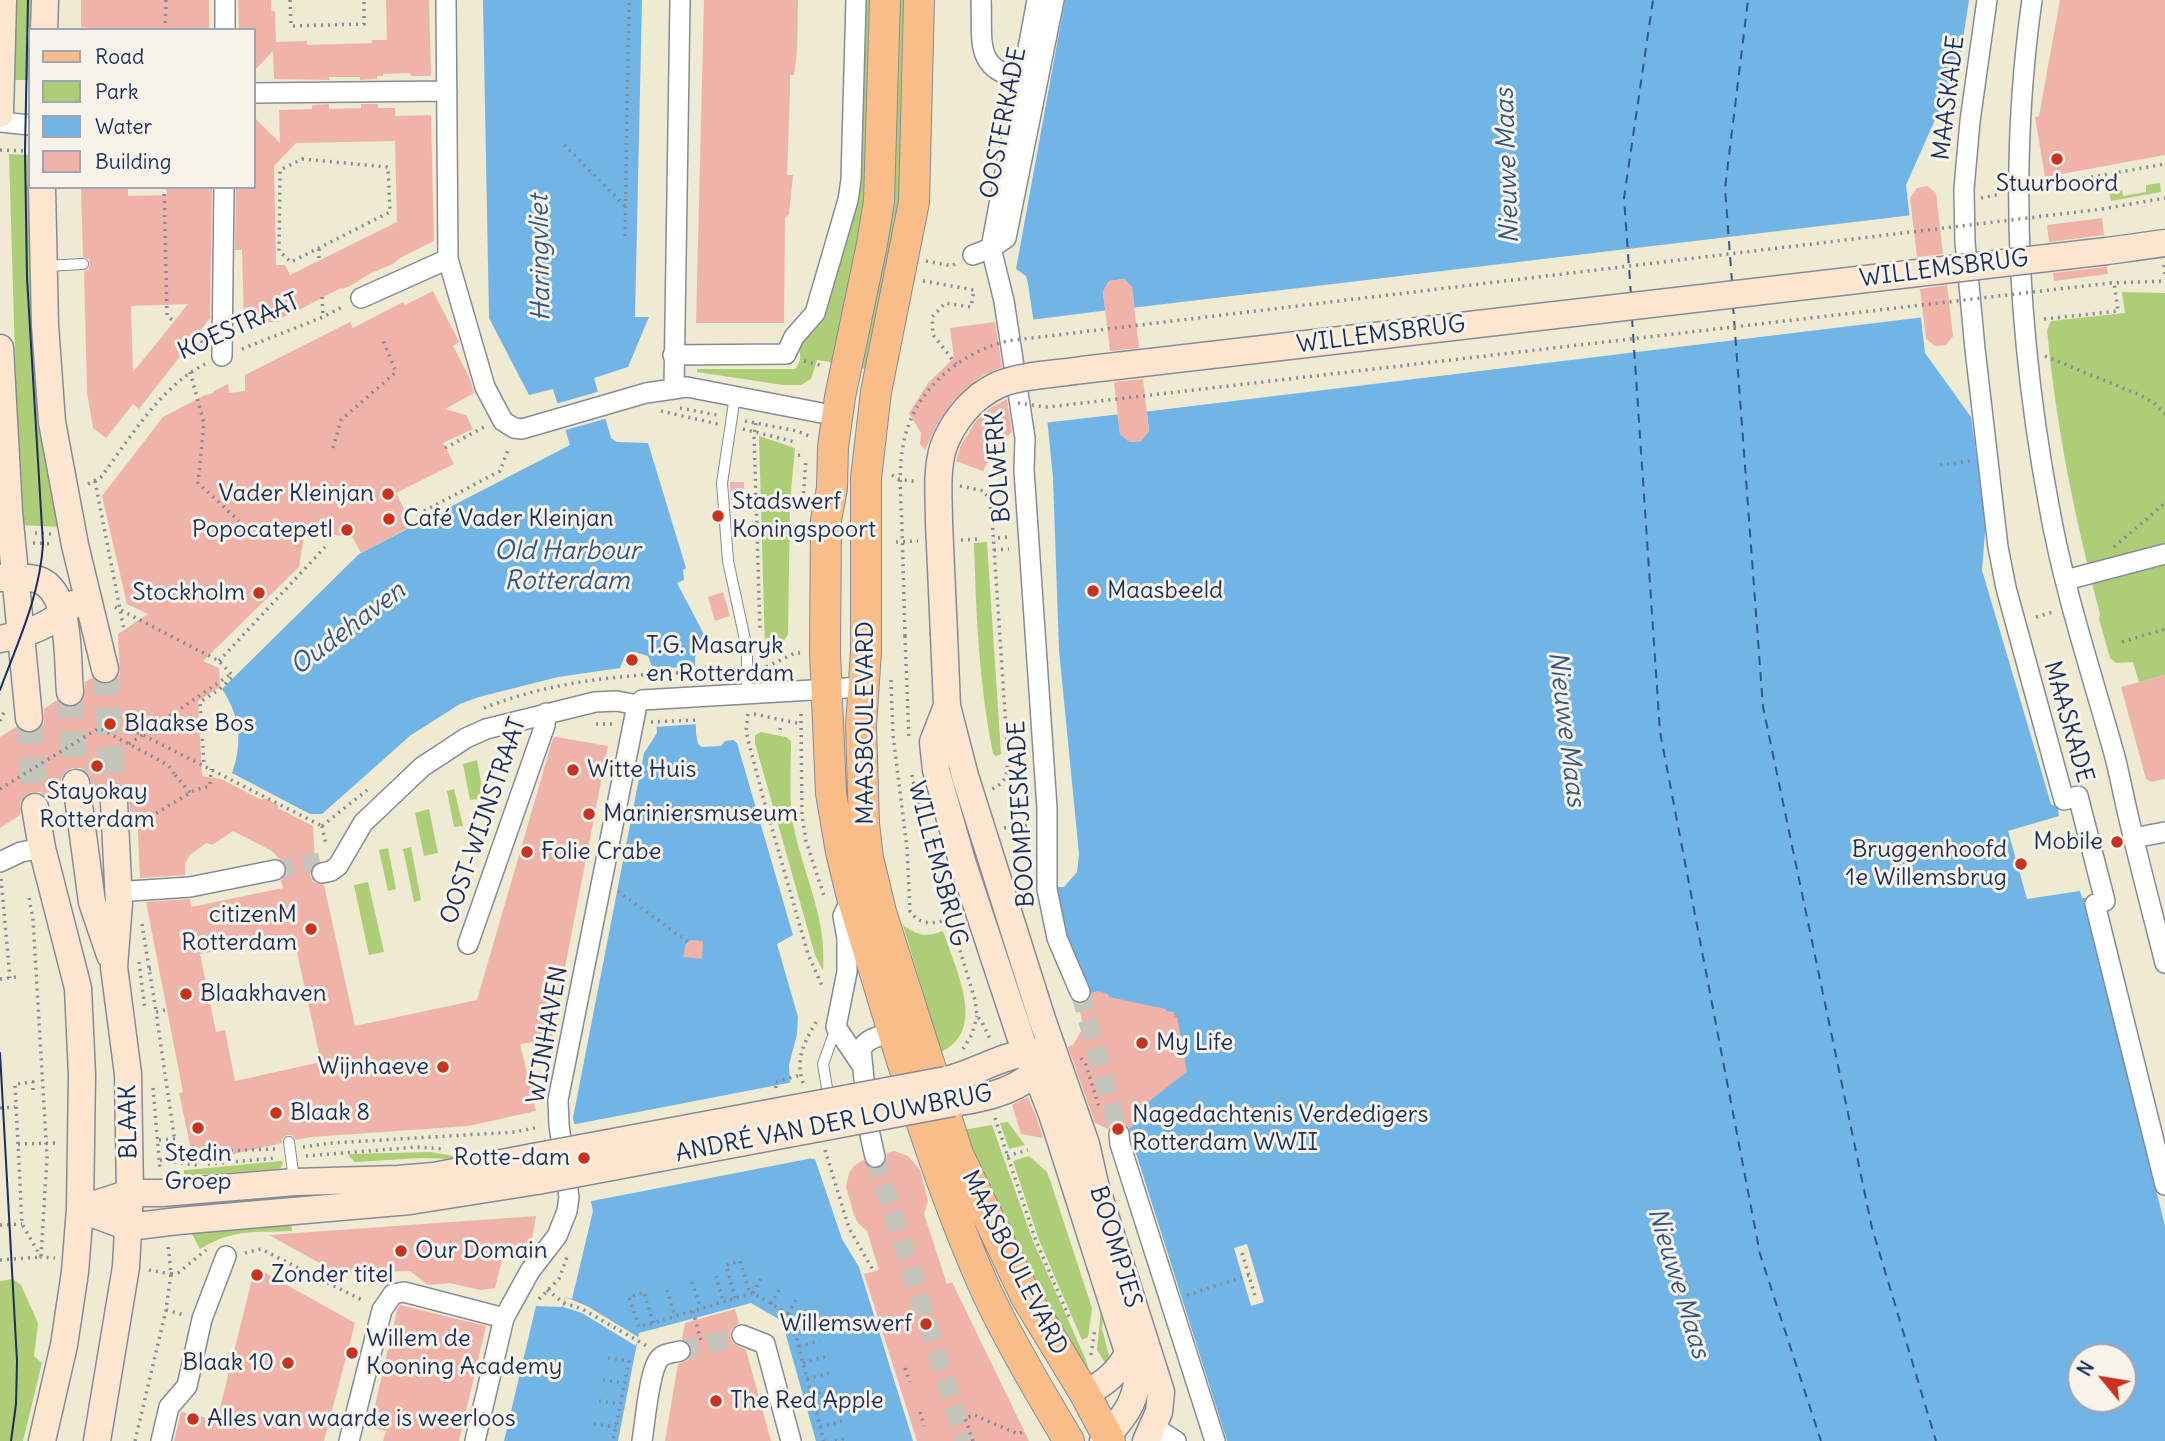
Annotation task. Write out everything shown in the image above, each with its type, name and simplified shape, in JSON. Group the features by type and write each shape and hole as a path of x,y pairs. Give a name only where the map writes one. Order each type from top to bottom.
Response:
{"main road":[{"path":"0,114 3,0"},
{"path":"44,28 45,0"},
{"name":"MAASBOULEVARD","path":"885,0 879,201 837,416 832,488 826,520 825,640 831,793 852,897 940,1174 972,1259 1006,1329 1069,1441"},
{"name":"MAASBOULEVARD","path":"919,0 914,202 875,401 866,478 866,640 861,725 862,810 868,858 881,912 958,1154 1026,1297 1096,1388 1107,1439"},
{"path":"43,189 43,266 52,422 75,545 106,669"},
{"name":"WILLEMSBRUG","path":"1054,1052 965,776 947,706 939,498 940,459 956,422 966,409 989,390 1009,381 1082,370 2165,243"},
{"path":"0,348 11,543 8,578 10,637 22,665 29,719"},
{"path":"837,416 849,406 864,408 875,401"},
{"path":"8,578 30,578 46,584 54,593 64,613 70,692"},
{"path":"10,637 39,629 64,613 75,602 86,582"},
{"name":"WILLEMSBRUG","path":"947,706 933,742 936,769 962,861 1030,1062"},
{"path":"76,782 92,902 126,963"},
{"name":"BLAAK","path":"97,1441 124,1279 130,1193 126,963 119,903 114,802"},
{"name":"BLAAK","path":"35,807 42,848 78,988 82,1075 80,1209 71,1307 42,1441"},
{"name":"ANDRÉ VAN DER LOUWBRUG","path":"80,1209 128,1227 420,1200 535,1169 949,1091 975,1072 1000,1060 1030,1062 1054,1052"},
{"name":"BOOMPJES","path":"1054,1052 1086,1144 1095,1184 1161,1392 1161,1407 1150,1434"},
{"name":"BOOMPJES","path":"1030,1062 1078,1190 1137,1380 1135,1395 1120,1423 1107,1439"},
{"name":"ANDRÉ VAN DER LOUWBRUG","path":"80,1209 130,1193 162,1193 291,1157 398,1179 535,1169"},
{"path":"1096,1388 1122,1364 1129,1352"}],"street":[{"path":"225,0 225,28"},
{"path":"446,0 447,259 482,379 507,423 522,429 674,388 694,388 837,416"},
{"path":"674,388 680,0"},
{"path":"673,355 786,354 794,337 813,317 851,186 856,0"},
{"name":"OOSTERKADE","path":"981,0 983,50 986,59 990,66 1003,76 1021,79"},
{"name":"OOSTERKADE","path":"978,257 1037,0"},
{"name":"OOSTERKADE","path":"978,257 1006,237 1054,0"},
{"name":"MAASKADE","path":"1987,0 1970,121 1964,203 1980,404 2006,588 2064,800 2078,796 2105,901 2095,904 2165,1185"},
{"name":"MAASKADE","path":"2032,0 2022,86 2018,190 2020,279 2026,348 2049,507 2165,963"},
{"path":"256,93 447,91"},
{"path":"0,122 28,125"},
{"path":"222,356 224,189"},
{"name":"BOLWERK","path":"978,257 1004,301 1025,438 1024,470 1037,670"},
{"path":"361,298 447,259"},
{"path":"2066,580 2165,554"},
{"name":"BOOMPJESKADE","path":"1037,670 1047,808 1047,889 1057,937 1080,992"},
{"path":"321,868 331,871 343,858 363,823 422,767 466,738 486,729 595,702 645,702 863,687"},
{"name":"WIJNHAVEN","path":"475,1441 504,1318 530,1271 557,1236 567,1211 569,1197 558,1100 645,702"},
{"name":"OOST-WIJNSTRAAT","path":"468,944 545,725 546,713"},
{"path":"2133,838 2165,832"},
{"path":"0,862 21,852 42,848"},
{"path":"130,891 190,887 275,870"},
{"path":"852,897 844,916 847,972 836,1027 863,1067"},
{"path":"875,1157 869,1130 861,1049 872,1038 894,1032"},
{"path":"1119,1134 1169,1301 1215,1441"},
{"path":"161,1441 169,1407 187,1386 202,1319 226,1256"},
{"path":"349,1441 382,1310 393,1294 404,1292 504,1318"},
{"path":"742,1335 765,1344 791,1441"},
{"path":"642,1441 653,1371 659,1360 672,1353"},
{"path":"1150,1434 1176,1441"}],"lane":[{"path":"43,266 83,264"},
{"path":"735,396 722,483 728,561 747,649 747,693"},
{"path":"828,1094 823,1063 836,1027"}],"path":[{"path":"165,28 166,0"},
{"path":"290,0 291,26 364,24 364,0"},
{"path":"625,236 629,0"},
{"path":"564,145 626,207"},
{"path":"0,150 28,150"},
{"path":"302,159 388,167 390,212 319,248 291,262 279,251 280,170 302,159"},
{"path":"2047,185 2165,164"},
{"path":"164,189 167,316 174,321"},
{"path":"1964,203 2018,190"},
{"path":"2102,209 2165,198"},
{"path":"319,248 319,261"},
{"path":"926,261 952,266 978,257"},
{"path":"2164,265 2165,279"},
{"name":"WILLEMSBRUG","path":"1012,404 1057,406 2165,279"},
{"path":"922,281 974,289 971,307 945,303 932,317 933,335 956,364"},
{"path":"2062,317 2118,311 2112,283"},
{"path":"322,297 323,317"},
{"name":"KOESTRAAT","path":"86,485 101,477 160,400 190,372 222,356 323,317 361,298"},
{"path":"333,448 341,420 396,372 382,338"},
{"path":"2026,348 2140,395 2154,403 2165,414"},
{"path":"800,360 816,364"},
{"path":"190,372 204,423 198,483 239,522"},
{"path":"445,448 507,423"},
{"path":"424,511 500,471 507,423"},
{"path":"760,638 754,435 757,423 809,436"},
{"path":"994,471 1001,454"},
{"path":"1941,465 1978,460"},
{"path":"888,484 889,473"},
{"path":"95,481 124,630"},
{"path":"958,494 959,482"},
{"path":"984,491 989,499 994,550 1008,758 1007,777 1001,785 987,791"},
{"path":"2088,573 2105,554 2165,503"},
{"path":"959,533 959,545"},
{"path":"11,543 75,545"},
{"path":"219,661 325,547"},
{"path":"994,550 1010,549"},
{"path":"109,603 219,661 232,675"},
{"path":"2122,642 2165,629"},
{"path":"905,636 909,742"},
{"path":"773,653 776,659"},
{"path":"762,669 795,653 810,653"},
{"path":"641,676 721,672 747,666"},
{"path":"614,669 614,677"},
{"name":"MAASBOULEVARD","path":"891,670 891,735 907,848 911,911 916,918 927,923 949,919"},
{"path":"128,744 232,675"},
{"path":"204,765 200,702 220,689 232,675"},
{"path":"759,715 808,726"},
{"path":"748,717 746,732 808,954 821,982"},
{"path":"655,722 698,720"},
{"path":"780,730 781,724"},
{"path":"0,789 99,728 168,765 191,794"},
{"path":"131,729 323,826"},
{"name":"WILLEMSBRUG","path":"911,766 922,825 975,1000 977,1016 992,1045"},
{"path":"137,824 162,808 210,786 211,769"},
{"path":"999,828 1036,824"},
{"path":"1,871 10,978"},
{"path":"617,890 688,942"},
{"path":"0,1260 41,1257 47,1157 33,919 28,892"},
{"path":"126,963 146,1023"},
{"path":"149,969 156,968"},
{"path":"0,979 16,977"},
{"path":"165,1010 156,1012 176,1149 291,1157 417,1147 454,1150"},
{"name":"ANDRÉ VAN DER LOUWBRUG","path":"959,1053 970,1038 977,1016"},
{"path":"775,1084 776,1081 801,1076"},
{"path":"0,1226 22,1224 15,1084 33,1082 33,1090"},
{"name":"BLAAK","path":"153,1088 159,1160 195,1165 291,1157"},
{"path":"0,1108 16,1107"},
{"path":"996,1124 1036,1241 1070,1318"},
{"path":"291,1157 332,1143 515,1132 537,1127"},
{"path":"1007,1156 1028,1150"},
{"path":"226,1256 261,1249 382,1310"},
{"path":"1242,1253 1256,1298"},
{"path":"735,1298 726,1265 740,1261 751,1293 763,1275"},
{"path":"869,1261 873,1272"},
{"path":"530,1271 564,1303 582,1309 637,1342"},
{"path":"135,1441 166,1310 171,1275"},
{"path":"1181,1297 1249,1275"},
{"path":"716,1276 723,1302"},
{"path":"692,1282 701,1309"},
{"path":"771,1304 781,1286"},
{"path":"667,1290 674,1317"},
{"path":"639,1327 629,1297 644,1292 653,1323"},
{"path":"788,1314 798,1297"},
{"path":"693,1311 702,1345"},
{"path":"794,1329 814,1325"},
{"path":"799,1346 820,1341"},
{"path":"1086,1348 1096,1388"},
{"path":"608,1357 629,1361 613,1441"},
{"path":"803,1363 825,1357"},
{"path":"905,1368 910,1382"},
{"path":"807,1379 829,1373"},
{"path":"626,1374 633,1376"},
{"path":"603,1380 624,1383"},
{"path":"812,1395 834,1389"},
{"path":"599,1401 620,1404"},
{"path":"816,1411 836,1405"},
{"path":"920,1412 924,1426"},
{"path":"972,1441 965,1418 974,1415 1018,1434 1025,1432"},
{"path":"820,1427 842,1421"},
{"path":"594,1424 615,1427"},
{"path":"835,1441 846,1438"}],"green space":[{"path":"11,0 36,0 35,28 28,28 28,80 10,80"},
{"path":"860,0 875,0 871,171 836,363 817,360 811,379 801,385 783,385 697,372 697,369 795,369 799,362 800,353 796,342 852,203"},
{"path":"894,0 909,0 905,170 870,370 856,367"},
{"path":"9,154 28,155 28,189 30,189 62,527 20,525"},
{"path":"2160,183 2161,192 2111,201 2109,192 2122,190 2123,196 2146,192 2146,185"},
{"path":"2122,292 2165,293 2165,675 2139,682 2133,662 2116,663 2110,658 2099,619 2068,473 2047,330 2051,321 2125,313"},
{"path":"759,436 795,448 790,502 788,634 784,641 765,650"},
{"path":"987,542 1001,754 996,756 993,754 984,702 976,596 974,543"},
{"path":"761,732 786,737 791,741 791,810 819,918 823,971 815,955 755,743 755,735"},
{"path":"477,760 484,798 470,800 463,764"},
{"path":"454,789 463,826 454,827 447,791"},
{"path":"429,809 438,853 424,856 415,813"},
{"path":"411,847 421,900 414,902 403,849"},
{"path":"388,848 396,889 388,891 379,850"},
{"path":"368,882 384,952 369,955 354,885"},
{"path":"903,925 922,934 942,931 960,981 966,1014 963,1029 955,1042 941,1052"},
{"path":"1008,1122 1025,1145 1009,1149 1000,1123"},
{"path":"992,1125 1033,1241 1086,1360 1091,1379 1041,1300 962,1130"},
{"path":"431,1152 458,1157 355,1162 349,1156 350,1154"},
{"path":"1029,1156 1047,1172 1092,1308 1088,1337 1082,1340 1039,1240 1013,1161"},
{"path":"281,1161 283,1163 280,1169 184,1176 184,1170"},
{"path":"291,1220 292,1231 234,1235 200,1249 189,1228"},
{"path":"13,1279 21,1285 38,1323 34,1356 42,1363 23,1441 0,1441 0,1281"},
{"path":"1101,1308 1104,1310 1102,1329 1110,1359 1107,1366 1097,1350"}],"water":[{"path":"483,0 642,0 635,317 649,317 628,367 594,378 611,438 617,442 648,443 686,568 683,570 684,580 677,583 708,642 708,646 700,649 695,657 698,744 702,747 721,746 725,741 733,740 737,743 793,935 777,944 798,1017 797,1034 789,1065 790,1082 812,1159 815,1159 842,1239 859,1267 913,1441 816,1441 782,1321 751,1303 639,1333 618,1441 504,1441 536,1306 562,1307 565,1297 572,1299 593,1211 573,1118 644,753 657,733 653,669 648,656 635,652 624,658 620,668 558,677 460,704 411,735 322,814 310,814 232,773 238,751 238,730 233,709 222,689 359,554 570,445 553,389 529,395 489,318"},
{"name":"Nieuwe Maas","path":"1065,0 1969,0 1959,66 1906,185 1925,353 1971,417 1986,520 1982,570 2051,804 2060,809 2059,816 2008,831 2027,899 2080,891 2082,898 2088,898 2086,907 2165,1226 2165,1441 1227,1441 1136,1153 1089,985 1075,968 1062,928 1057,887 1064,887 1077,872 1079,854 1059,650 1053,478 1045,397 1026,276 1016,269","holes":["1124,279 1132,287 1149,431 1141,441 1130,442 1120,434 1103,292 1109,281"]}],"pier":[{"path":"1913,215 1925,317 1143,412 1131,308"},
{"path":"1109,310 1121,414 1043,423 1030,320"},
{"path":"601,391 608,418 562,431 555,404"},
{"path":"695,666 696,673 699,673 698,724 655,727 652,669"},
{"path":"793,1082 814,1155 818,1157 587,1202 571,1125"},
{"path":"1247,1244 1264,1302 1251,1306 1234,1248"},
{"path":"565,1297 587,1306 638,1337 636,1346 582,1313 563,1307"}],"building":[{"path":"81,0 209,0 209,28 81,27"},
{"path":"238,0 271,0 271,11 275,11 276,42 307,41 307,45 372,43 372,40 387,40 386,0 429,0 431,76 412,76 409,73 383,74 377,76 377,79 360,80 360,77 329,77 329,80 274,79 273,51 256,69 256,28 239,28"},
{"path":"704,0 798,0 797,52 794,75 790,75 787,175 793,175 789,214 785,218 784,323 696,323"},
{"path":"2060,0 2165,0 2165,155 2045,177 2035,117 2039,116"},
{"path":"329,104 329,109 361,108 361,104 378,104 378,108 395,108 395,116 431,115 434,241 350,286 278,319 278,322 244,322 242,250 235,250 236,189 256,189 256,119 280,143 279,110 312,109 312,105","holes":["395,141 397,222 290,275 285,265 276,265 274,166 296,143"]},
{"path":"1927,186 1936,193 1943,254 1917,257 1910,198 1917,188"},
{"path":"81,189 128,189 128,196 167,195 166,189 212,189 210,318 139,409 133,404 106,438 93,428 87,392 84,271 88,270 89,259 83,257","holes":["188,304 133,372 131,306"]},
{"path":"2102,218 2104,235 2049,242 2047,225"},
{"path":"2107,267 2108,274 2054,281 2053,273"},
{"path":"1124,279 1132,287 1139,348 1110,351 1103,292 1109,281"},
{"path":"1947,285 1953,336 1946,345 1935,346 1926,339 1920,289"},
{"path":"433,291 459,342 453,346 474,393 445,409 466,415 473,429 443,443 454,464 396,493 412,526 361,553 353,538 305,530 299,567 203,661 219,668 220,687 198,701 202,776 221,779 262,800 264,798 313,826 315,863 310,875 313,882 324,885 355,1026 477,1000 553,738 608,746 551,1039 520,1044 536,1111 468,1126 296,1140 292,1135 287,1135 282,1139 282,1143 194,1163 146,902 190,899 191,907 283,888 281,880 286,875 287,867 272,851 233,831 212,845 206,843 190,855 185,863 185,875 140,878 137,814 130,811 128,794 122,788 114,786 106,788 100,795 93,791 89,774 81,768 66,771 61,778 61,789 47,798 40,792 26,795 20,802 20,815 0,828 0,737 16,727 23,733 38,731 44,724 44,709 57,700 72,708 84,698 85,682 92,678 100,684 108,684 115,681 120,674 118,634 148,614 127,604 102,496 163,417 228,384 229,393 245,391 245,375 350,322 353,328 403,302 405,305","holes":["293,934 321,1062 235,1081 225,1030 216,1032 200,954"]},
{"path":"995,322 1002,367 980,377 953,401 938,422 925,450 920,444 921,433 909,413 929,382 954,358 950,328"},
{"path":"1143,379 1149,431 1141,441 1129,442 1120,434 1114,382"},
{"path":"1007,399 1012,432 996,447 983,471 956,461 961,445 976,421 989,409"},
{"path":"730,482 744,482 744,500 731,500"},
{"path":"723,592 730,616 715,621 708,597"},
{"path":"2165,675 2165,779 2152,782 2146,779 2121,687"},
{"path":"690,940 703,941 702,959 683,957 686,944"},
{"path":"1097,991 1108,994 1109,997 1166,1009 1174,1012 1177,1017 1187,1072 1144,1105 1136,1114 1138,1118 1131,1128 1118,1122 1108,1129 1095,1123 1068,1047 1073,1045 1084,1026 1077,1004 1085,1003 1092,993"},
{"path":"1028,1097 1043,1138 1021,1134 1012,1105"},
{"name":"Willemswerf","path":"894,1151 908,1156 920,1170 928,1201 924,1214 947,1284 952,1282 1029,1441 917,1441 864,1274 879,1270 867,1231 854,1215 846,1187 849,1173 854,1166 863,1160 871,1168 878,1169 886,1161 887,1153"},
{"name":"Our Domain","path":"536,1216 530,1251 528,1253 505,1248 495,1288 480,1290 450,1283 428,1285 410,1271 334,1274 334,1271 269,1235"},
{"name":"Blaak 10","path":"255,1267 355,1323 324,1441 174,1441 181,1412 217,1420"},
{"path":"400,1305 486,1326 459,1441 383,1441 386,1431 370,1427"},
{"name":"The Red Apple","path":"735,1309 739,1323 731,1330 730,1337 733,1343 746,1350 771,1441 665,1441 678,1364 688,1360 692,1354 689,1343 682,1339 685,1323"}],"ferry route":[{"path":"1631,295 1624,198 1653,0"},
{"path":"1732,282 1725,188 1748,0"},
{"path":"1733,305 1763,707 1872,1228 1936,1441"},
{"path":"1632,318 1660,732 1760,1254 1821,1441"}],"tunnel":[{"path":"105,669 114,802"},
{"path":"70,692 76,783"},
{"path":"29,718 35,807"},
{"path":"275,870 320,862"},
{"path":"1080,992 1119,1134"},
{"path":"875,1157 965,1441"},
{"path":"680,1351 742,1335"}],"tram line":[{"path":"0,690 33,600 43,544 27,278 25,150 28,0"},
{"path":"0,1053 17,1361 16,1404 11,1441"}],"place":[{"name":"Stuurboord","path":"2057,159"},
{"name":"Vader Kleinjan","path":"388,494"},
{"name":"Stadswerf Koningspoort","path":"718,516"},
{"name":"Café Vader Kleinjan","path":"389,519"},
{"name":"Popocatepetl","path":"347,530"},
{"name":"Maasbeeld","path":"1093,591"},
{"name":"Stockholm","path":"259,593"},
{"name":"T.G. Masaryk en Rotterdam","path":"632,660"},
{"name":"Blaakse Bos","path":"110,724"},
{"name":"Stayokay Rotterdam","path":"97,766"},
{"name":"Witte Huis","path":"573,770"},
{"name":"Mariniersmuseum","path":"589,814"},
{"name":"Mobile","path":"2117,842"},
{"name":"Folie Crabe","path":"527,852"},
{"name":"Bruggenhoofd 1e Willemsbrug","path":"2021,864"},
{"name":"citizenM Rotterdam","path":"311,929"},
{"name":"Blaakhaven","path":"186,994"},
{"name":"My Life","path":"1142,1043"},
{"name":"Wijnhaeve","path":"443,1067"},
{"name":"Blaak 8","path":"276,1113"},
{"name":"Stedin Groep","path":"198,1128"},
{"name":"Nagedachtenis Verdedigers Rotterdam WWII","path":"1118,1129"},
{"name":"Rotte-dam","path":"584,1158"},
{"name":"Our Domain","path":"401,1251"},
{"name":"Zonder titel","path":"257,1275"},
{"name":"Willemswerf","path":"926,1324"},
{"name":"Willem de Kooning Academy","path":"352,1353"},
{"name":"Blaak 10","path":"288,1363"},
{"name":"The Red Apple","path":"716,1401"},
{"name":"Alles van waarde is weerloos","path":"193,1419"}],"water label":[{"name":"Haringvliet","path":"541,258"},
{"name":"Old Harbour Rotterdam","path":"567,567"},
{"name":"Oudehaven","path":"348,629"}]}
